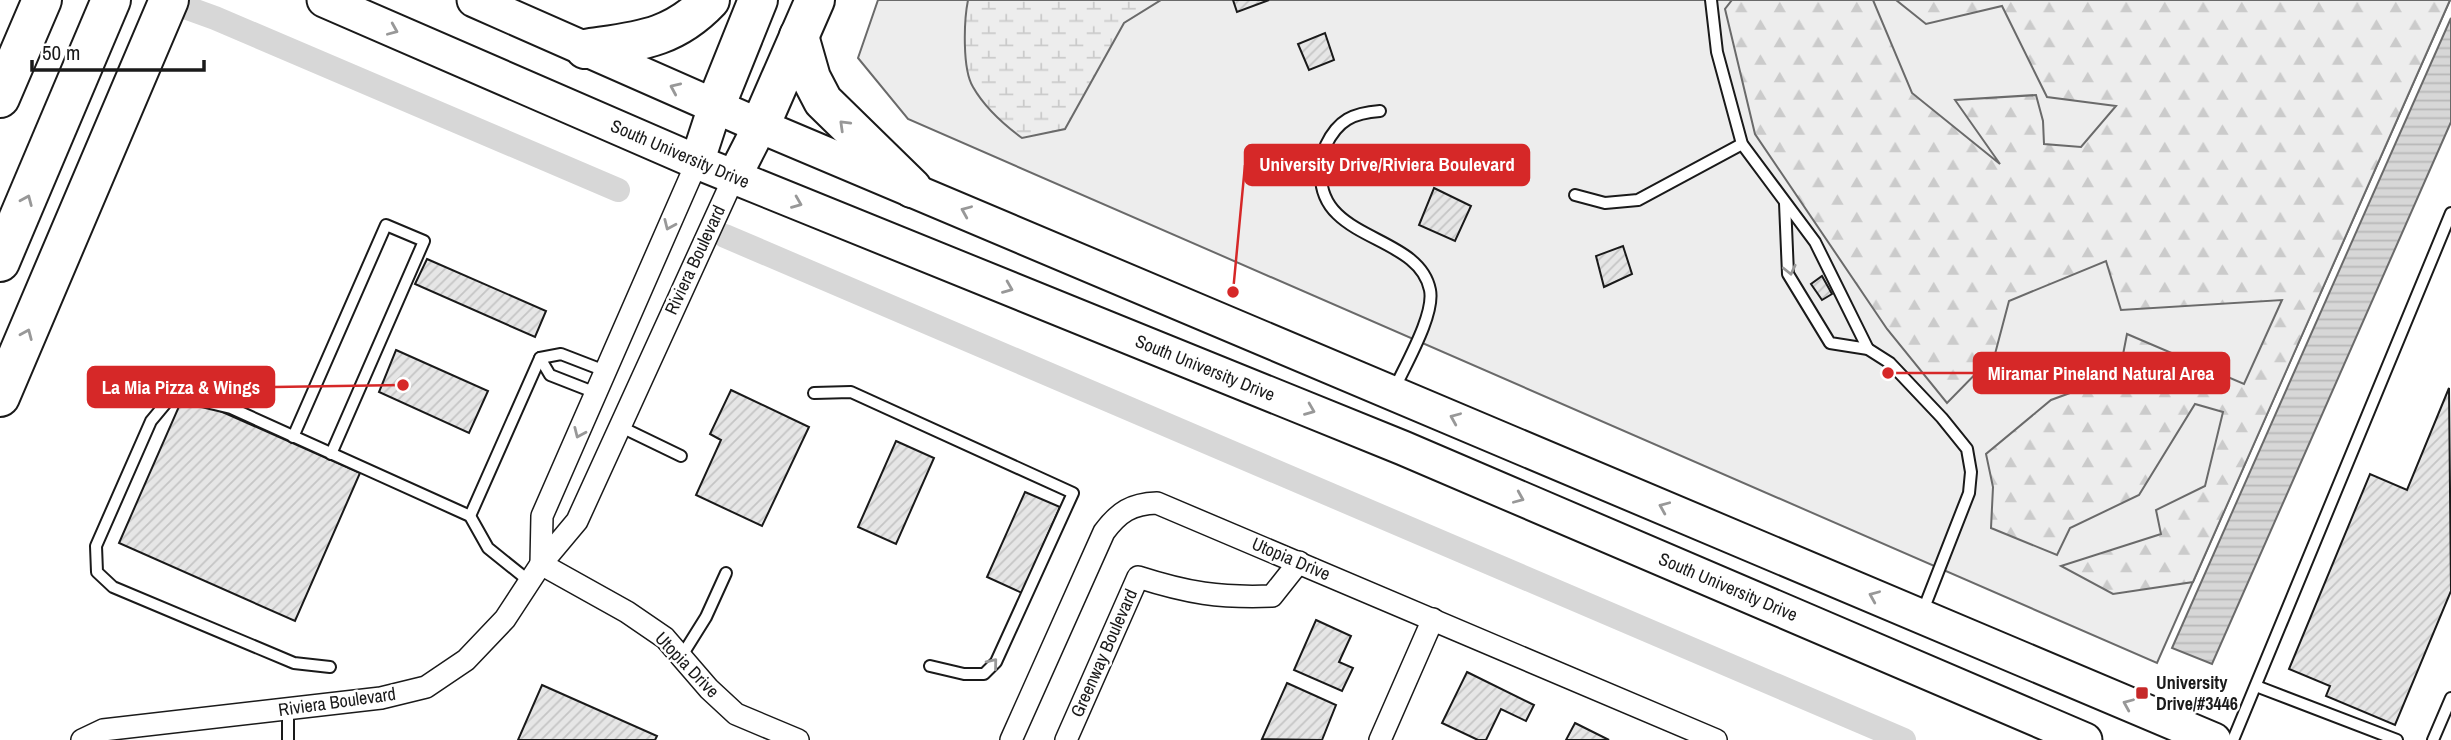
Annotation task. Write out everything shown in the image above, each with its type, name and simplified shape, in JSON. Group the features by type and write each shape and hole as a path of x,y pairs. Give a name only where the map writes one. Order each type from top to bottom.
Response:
{"highway":[{"path":"0,98 42,0"},
{"path":"0,262 111,0"},
{"path":"0,397 169,0"},
{"path":"585,48 661,36 684,24 710,0"},
{"path":"715,107 758,0"},
{"path":"760,126 815,0"},
{"path":"799,36 811,78 823,101 912,188"}],"main road":[{"name":"South University Drive","path":"324,0 697,162 1403,448 2085,740"},
{"path":"474,0 715,107 2214,740"},
{"path":"697,162 715,107"},
{"path":"734,177 760,126"}],"street":[{"name":"Riviera Boulevard","path":"535,573 542,516 697,162"},
{"name":"Riviera Boulevard","path":"82,740 103,730 381,698 426,687 466,660 505,619 535,573 577,521 734,177"},
{"name":"Utopia Drive","path":"1011,740 1104,532 1118,514 1138,504 1157,503 1433,619 1669,731 1716,740"},
{"name":"Greenway Boulevard","path":"1066,740 1138,577 1180,590 1226,598 1272,596 1299,562"},
{"name":"Utopia Drive","path":"535,573 627,612 665,638 736,714 798,740"},
{"path":"1380,740 1433,619"}],"lane":[{"path":"1711,0 1717,52 1742,144 1815,242 1868,349"},
{"path":"1380,111 1345,118 1332,131 1322,153 1320,183 1329,207 1412,263 1422,273 1430,290 1428,314 1393,392"},
{"path":"1575,195 1605,203 1638,200 1742,144"},
{"path":"1785,202 1788,274 1830,342 1868,349 1890,363 1966,449 1971,472 1969,493 1921,616"},
{"path":"2233,740 2451,213"},
{"path":"293,437 386,225 424,241 331,454"},
{"path":"540,358 561,354 605,371"},
{"path":"540,358 550,375 596,393"},
{"path":"470,516 540,358"},
{"path":"814,393 851,392 1073,493 996,662 984,674 964,674 930,666"},
{"path":"330,667 294,663 113,587 97,572 96,546 151,421 170,397 193,399 231,408 470,516 488,548 535,573"},
{"path":"619,426 681,456"},
{"path":"681,657 706,617 726,573"},
{"path":"2256,686 2398,740"},
{"path":"2433,740 2451,698"},
{"path":"288,709 288,740"}],"green space":[{"path":"878,0 2450,0 2157,663 908,119 858,58"},
{"path":"968,0 1161,0 1124,23 1065,129 1022,138 989,109 969,79 965,44"},
{"path":"1732,0 1873,0 1912,93 2000,164 1955,100 2036,95 2043,121 2044,144 2081,147 2116,106 2047,97 2002,6 1926,24 1896,0 2450,0 2193,582 2113,594 2061,566 2161,534 2156,510 2205,486 2223,412 2195,404 2139,495 2070,528 2057,555 1991,528 1993,487 1986,454 2051,400 2119,375 2127,334 2244,384 2282,300 2121,310 2106,261 2009,301 1995,354 1947,403 1887,329 1755,134 1725,9"}],"shaded area":[{"path":"2451,18 2451,122 2212,664 2172,648"}],"building":[{"path":"1233,0 1269,0 1237,12"},
{"path":"1325,33 1334,60 1309,70 1298,44"},
{"path":"1434,188 1471,206 1455,241 1419,225"},
{"path":"1623,246 1632,274 1604,287 1596,256"},
{"path":"427,259 546,311 535,337 415,284"},
{"path":"1822,276 1832,294 1822,300 1811,284"},
{"path":"396,350 488,391 469,433 379,392"},
{"path":"2449,388 2451,591 2395,725 2326,696 2330,686 2289,669 2370,474 2407,490"},
{"path":"731,390 809,427 762,526 696,495 721,440 710,434"},
{"path":"184,395 360,473 295,621 119,543"},
{"path":"896,441 934,458 896,544 858,527"},
{"path":"1025,492 1060,507 1022,593 987,577"},
{"path":"1316,620 1351,636 1339,662 1353,668 1342,691 1294,670"},
{"path":"1467,672 1534,705 1526,721 1501,709 1486,740 1478,740 1442,723"},
{"path":"1287,683 1336,705 1322,740 1262,739"},
{"path":"542,685 657,736 655,740 518,740"},
{"path":"1575,723 1609,740 1566,740"}],"waterway":[{"path":"165,0 215,18 618,190"},
{"path":"725,236 1904,740"}],"place":[{"name":"University Drive/Riviera Boulevard","path":"1233,292"},
{"name":"Miramar Pineland Natural Area","path":"1888,373"},
{"name":"La Mia Pizza & Wings","path":"403,385"},
{"name":"University Drive/#3446","path":"2142,693"}]}
